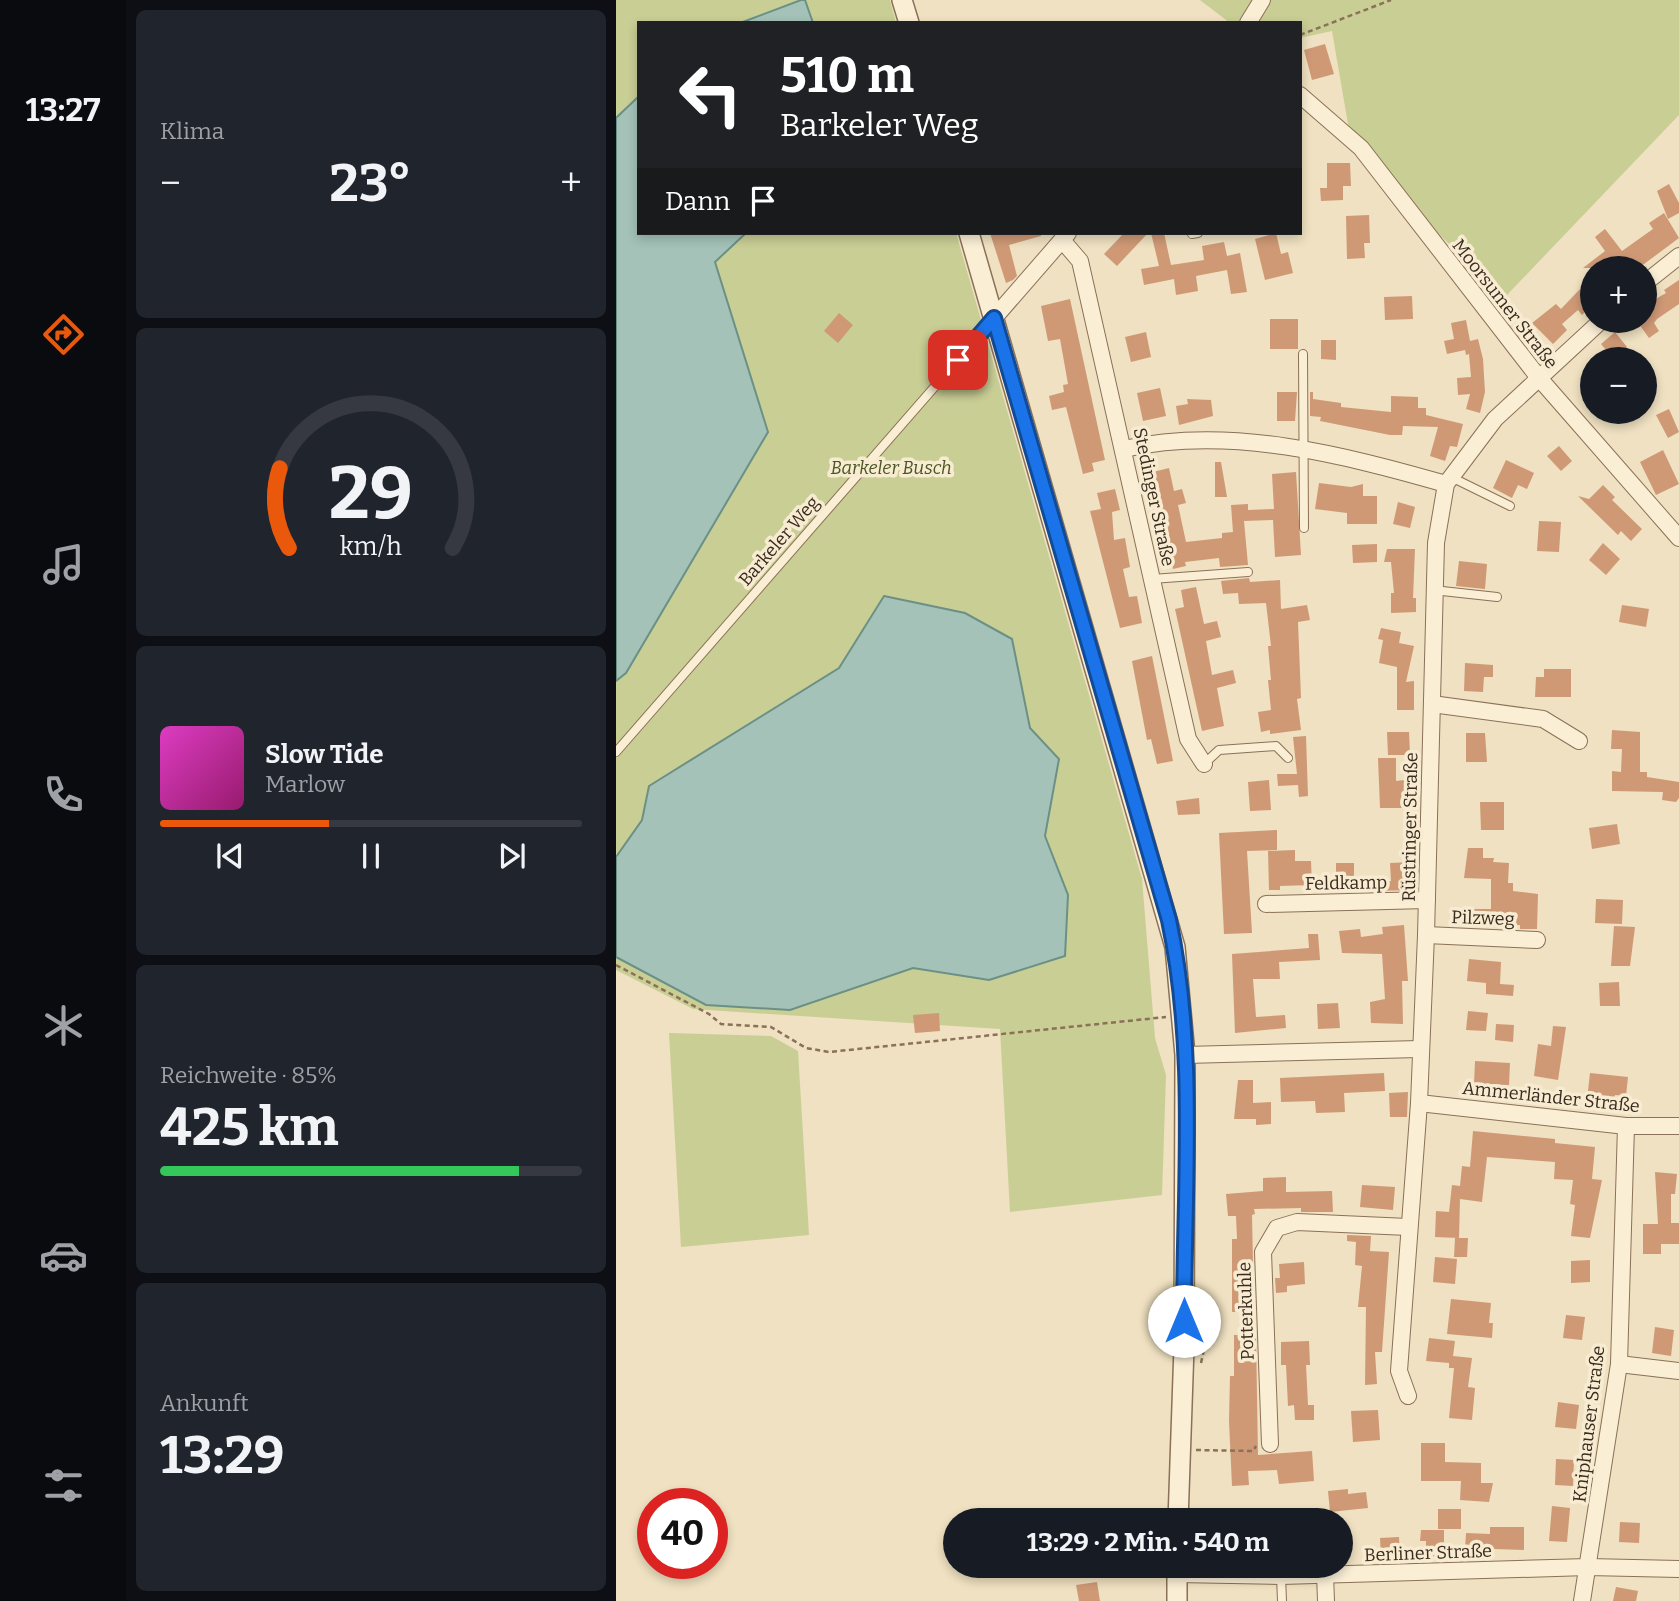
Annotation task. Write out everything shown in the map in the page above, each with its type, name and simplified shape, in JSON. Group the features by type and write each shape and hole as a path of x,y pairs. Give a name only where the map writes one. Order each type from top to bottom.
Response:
{"street":[{"path":"902,0 908,21"},
{"path":"1249,21 1262,0"},
{"name":"Moorsumer Straße","path":"1302,97 1361,148 1539,378 1678,535"},
{"path":"970,235 1169,920 1183,1015 1185,1055 1184,1347 1178,1508"},
{"path":"994,318 1066,237"},
{"name":"Stedinger Straße","path":"1066,237 1080,261 1188,739 1204,764"},
{"path":"1657,273 1679,256"},
{"name":"Rüstringer Straße","path":"1408,1396 1399,1371 1419,1103 1436,543 1450,481 1495,419 1588,333"},
{"path":"1124,449 1196,441 1301,450 1357,459 1450,481"},
{"path":"1432,704 1543,719 1580,741"},
{"name":"Feldkamp","path":"1266,904 1427,900"},
{"name":"Pilzweg","path":"1426,936 1537,940"},
{"path":"1185,1055 1419,1049"},
{"name":"Ammerländer Straße","path":"1419,1103 1626,1126 1679,1126"},
{"name":"Kniphauser Straße","path":"1582,1601 1619,1364 1626,1126"},
{"name":"Potterkuhle","path":"1270,1444 1263,1252 1277,1228 1297,1222 1408,1227"},
{"path":"1619,1364 1679,1371"},
{"name":"Berliner Straße","path":"1353,1573 1588,1567 1679,1569"},
{"path":"1177,1578 1177,1601"},
{"path":"1325,1578 1326,1601"}],"lane":[{"name":"Barkeler Weg","path":"616,752 994,318"},
{"path":"1303,354 1301,450 1304,528"},
{"path":"1450,481 1510,506"},
{"path":"1152,579 1248,572"},
{"path":"1433,590 1497,597"},
{"path":"1204,764 1219,750 1230,749 1276,746 1288,758"},
{"path":"1281,1578 1282,1601"}],"path":[{"path":"1302,34 1391,0"},
{"path":"616,965 709,1014 721,1024 771,1027 806,1048 829,1052 1183,1015"},
{"path":"1200,1318 1206,1340 1200,1367"},
{"path":"1193,1439 1193,1450 1253,1451 1255,1446 1270,1444"}],"green space":[{"path":"616,0 801,0 745,21 637,21 637,98 616,118"},
{"path":"805,0 890,0 895,21 812,21"},
{"path":"1200,0 1679,0 1679,115 1505,297 1424,220 1348,124 1332,31 1302,38 1302,21 1227,21"},
{"name":"Barkeler Busch","path":"744,235 957,235 1142,879 1155,1038 1166,1075 1162,1195 1010,1212 1000,1029 693,1009 616,970 616,957 706,1005 790,1010 913,968 989,980 1068,895 1045,836 1059,760 1030,728 1011,639 884,596 839,668 649,786 642,820 616,857 616,681 626,673 768,432 715,261"},
{"path":"669,1033 771,1036 798,1051 809,1235 681,1247"}],"water":[{"path":"805,0 812,21 745,21"},
{"path":"637,98 637,235 744,235 715,262 768,432 626,673 616,681 616,118"},
{"path":"884,596 965,613 1012,639 1030,728 1059,759 1045,836 1068,895 1065,956 989,980 913,968 790,1010 706,1005 616,957 616,857 642,820 649,786 839,668"}],"building":[{"path":"1325,44 1334,74 1312,80 1304,50"},
{"path":"1327,163 1350,163 1351,186 1343,186 1343,200 1321,201 1320,188 1327,188"},
{"path":"1669,184 1679,203 1679,213 1668,219 1657,191"},
{"path":"1664,213 1679,238 1655,256 1599,256 1605,251 1595,237 1605,229 1622,251 1653,229 1649,223"},
{"path":"1369,215 1370,243 1364,243 1365,258 1347,259 1346,216"},
{"path":"991,235 1041,235 1009,245 1017,276 1006,283"},
{"path":"1122,235 1146,235 1117,266 1104,254"},
{"path":"1151,235 1164,235 1171,265 1204,260 1202,246 1224,242 1227,256 1240,253 1247,292 1231,294 1227,270 1196,276 1198,291 1176,295 1174,279 1144,285 1141,269 1159,266"},
{"path":"1276,235 1281,254 1288,252 1293,273 1265,280 1255,239"},
{"path":"1679,280 1679,304 1657,319 1657,298 1666,293 1664,290"},
{"path":"1580,289 1580,312 1578,310 1562,324 1567,330 1553,344 1532,323 1556,304 1561,309"},
{"path":"1412,296 1413,319 1385,320 1384,297"},
{"path":"1070,299 1105,460 1092,463 1094,471 1083,474 1066,407 1052,410 1049,396 1064,392 1063,385 1068,384 1060,339 1048,341 1041,306"},
{"path":"839,313 853,325 838,343 824,331"},
{"path":"1270,319 1298,319 1298,349 1270,349"},
{"path":"1466,320 1470,341 1478,339 1483,359 1485,392 1480,413 1466,409 1470,394 1458,395 1457,378 1471,377 1469,354 1466,355 1465,350 1447,354 1444,341 1454,339 1451,323"},
{"path":"1146,332 1151,357 1131,362 1125,337"},
{"path":"1616,333 1627,347 1604,347 1601,344"},
{"path":"1321,340 1336,340 1336,360 1321,359"},
{"path":"1160,388 1166,416 1143,421 1137,393"},
{"path":"1277,392 1297,392 1295,421 1277,421"},
{"path":"1310,392 1313,392 1313,399 1341,403 1341,407 1391,412 1391,396 1418,397 1418,408 1426,408 1426,415 1463,424 1457,447 1450,446 1445,461 1430,456 1438,427 1403,426 1402,435 1390,435 1320,421 1321,417 1310,416"},
{"path":"1187,399 1211,400 1213,416 1179,425 1176,406 1188,404"},
{"path":"1669,409 1679,432 1668,438 1657,415"},
{"path":"1559,446 1572,461 1561,471 1547,456"},
{"path":"1663,450 1679,484 1656,495 1640,462"},
{"path":"1506,460 1534,473 1527,489 1518,485 1512,498 1493,488"},
{"path":"1215,462 1221,462 1227,497 1215,497"},
{"path":"1169,468 1174,491 1182,489 1186,503 1178,505 1186,542 1222,538 1222,533 1233,532 1231,505 1248,504 1248,510 1274,509 1272,474 1296,472 1301,555 1275,557 1273,520 1244,521 1248,565 1220,567 1219,558 1185,562 1186,566 1173,569 1159,494 1154,496 1149,473"},
{"path":"1319,483 1351,487 1363,484 1363,496 1377,496 1377,524 1347,524 1347,513 1315,509"},
{"path":"1603,485 1615,497 1612,500 1642,529 1631,541 1621,531 1618,535 1578,496 1589,499"},
{"path":"1115,489 1120,510 1112,512 1114,540 1125,538 1130,567 1123,569 1129,597 1137,596 1142,623 1120,628 1090,511 1101,509 1097,493"},
{"path":"1398,502 1415,507 1410,528 1393,524"},
{"path":"1539,521 1561,522 1559,552 1537,551"},
{"path":"1603,543 1620,559 1606,575 1589,560"},
{"path":"1377,544 1377,562 1353,563 1352,545"},
{"path":"1387,549 1415,549 1413,598 1416,598 1416,612 1391,613 1391,593 1394,593 1391,562 1384,562"},
{"path":"1459,561 1487,564 1485,589 1456,586"},
{"path":"1249,578 1250,582 1280,580 1281,609 1307,605 1310,620 1298,622 1301,698 1297,699 1301,730 1270,734 1270,730 1261,732 1258,712 1271,710 1268,646 1271,646 1266,603 1239,604 1238,593 1223,594 1221,581"},
{"path":"1196,587 1204,624 1217,621 1221,637 1206,641 1212,675 1233,670 1236,683 1217,688 1224,726 1202,731 1175,609 1184,607 1181,590"},
{"path":"1622,605 1649,609 1646,627 1619,622"},
{"path":"1381,628 1401,632 1399,643 1414,646 1406,682 1414,681 1414,710 1397,710 1397,667 1379,663 1383,640 1378,639"},
{"path":"1152,656 1173,761 1157,764 1151,739 1147,740 1132,661"},
{"path":"1465,663 1493,665 1493,677 1484,677 1483,692 1464,691"},
{"path":"1544,669 1571,669 1571,697 1535,697 1536,677 1544,677"},
{"path":"1612,730 1640,732 1640,772 1647,772 1647,777 1679,782 1679,798 1676,802 1662,800 1663,792 1612,791 1612,771 1621,772 1622,749 1611,749"},
{"path":"1387,732 1409,732 1410,755 1388,755"},
{"path":"1466,733 1485,733 1487,762 1466,762"},
{"path":"1306,736 1308,796 1299,797 1298,785 1278,786 1277,774 1297,774 1293,737"},
{"path":"1378,758 1396,758 1396,781 1404,780 1404,808 1380,808"},
{"path":"1269,780 1271,810 1250,811 1248,782"},
{"path":"1199,798 1200,814 1178,815 1176,801"},
{"path":"1480,802 1504,802 1504,830 1481,830"},
{"path":"1617,824 1620,844 1592,849 1589,828"},
{"path":"1277,830 1277,850 1247,851 1252,933 1224,934 1219,833"},
{"path":"1468,848 1483,848 1483,858 1509,863 1508,883 1513,883 1513,891 1538,894 1537,929 1520,929 1520,925 1474,927 1474,909 1491,909 1491,879 1464,878"},
{"path":"1295,850 1295,861 1311,861 1312,885 1280,886 1280,890 1269,890 1268,851"},
{"path":"1412,862 1414,890 1373,891 1372,882 1391,881 1390,863"},
{"path":"1336,863 1354,863 1354,887 1336,887"},
{"path":"1596,899 1623,900 1622,924 1595,923"},
{"path":"1404,925 1408,981 1402,981 1403,1024 1371,1023 1370,1002 1385,999 1382,954 1342,953 1339,931 1360,929 1361,937 1383,934 1382,927"},
{"path":"1614,926 1635,927 1630,966 1611,966"},
{"path":"1308,934 1318,934 1320,960 1279,962 1280,979 1253,979 1256,1017 1285,1015 1286,1028 1235,1033 1232,954 1309,948"},
{"path":"1469,959 1501,962 1500,984 1514,985 1513,996 1486,994 1486,983 1467,981"},
{"path":"1619,982 1620,1006 1600,1006 1599,983"},
{"path":"1338,1003 1340,1028 1318,1029 1317,1004"},
{"path":"1468,1011 1488,1013 1486,1031 1466,1030"},
{"path":"939,1013 940,1031 915,1033 913,1015"},
{"path":"1496,1024 1514,1025 1513,1042 1495,1040"},
{"path":"1553,1026 1566,1027 1558,1080 1534,1076 1538,1044 1551,1046"},
{"path":"1475,1061 1510,1063 1509,1085 1474,1084"},
{"path":"1384,1073 1385,1091 1344,1093 1345,1112 1316,1113 1315,1101 1281,1102 1280,1078"},
{"path":"1590,1073 1628,1077 1626,1096 1615,1095 1614,1103 1587,1100"},
{"path":"1238,1080 1253,1080 1253,1103 1271,1102 1271,1124 1256,1125 1256,1119 1234,1119"},
{"path":"1408,1092 1407,1117 1390,1117 1389,1093"},
{"path":"1473,1131 1555,1139 1555,1143 1595,1147 1592,1179 1602,1180 1590,1238 1571,1236 1575,1205 1570,1204 1573,1180 1554,1179 1555,1162 1487,1157 1482,1202 1460,1199 1459,1238 1435,1237 1436,1211 1449,1212 1452,1185 1460,1186 1462,1166 1470,1167"},
{"path":"1655,1172 1677,1174 1675,1194 1671,1194 1671,1223 1679,1223 1679,1244 1661,1244 1661,1254 1643,1254 1643,1224 1658,1224"},
{"path":"1286,1177 1286,1192 1332,1191 1333,1212 1301,1212 1301,1208 1254,1209 1254,1311 1232,1312 1232,1239 1237,1239 1236,1216 1228,1216 1226,1194 1263,1191 1263,1178"},
{"path":"1362,1185 1395,1187 1393,1210 1360,1207"},
{"path":"1347,1235 1371,1236 1370,1251 1389,1252 1382,1352 1375,1352 1377,1384 1365,1385 1366,1307 1358,1307 1362,1266 1355,1265 1356,1242 1347,1241"},
{"path":"1455,1238 1468,1238 1467,1257 1454,1257"},
{"path":"1435,1257 1457,1259 1455,1284 1433,1282"},
{"path":"1590,1260 1590,1282 1571,1283 1571,1261"},
{"path":"1304,1262 1305,1284 1287,1286 1287,1292 1276,1293 1275,1278 1280,1278 1279,1264"},
{"path":"1451,1299 1491,1303 1489,1323 1493,1323 1492,1338 1447,1334"},
{"path":"1566,1315 1585,1317 1582,1340 1563,1338"},
{"path":"1655,1327 1674,1330 1671,1356 1652,1353"},
{"path":"1234,1335 1256,1335 1258,1455 1312,1451 1314,1481 1279,1484 1277,1470 1248,1471 1249,1485 1232,1486 1229,1421 1230,1376 1234,1376"},
{"path":"1429,1338 1455,1341 1453,1356 1472,1358 1468,1387 1475,1388 1472,1420 1449,1418 1454,1368 1449,1368 1449,1363 1426,1361"},
{"path":"1309,1341 1310,1365 1306,1365 1308,1405 1314,1405 1314,1420 1295,1420 1294,1405 1288,1406 1286,1365 1281,1365 1281,1342"},
{"path":"1558,1402 1579,1405 1576,1429 1555,1427"},
{"path":"1378,1410 1380,1440 1353,1442 1351,1411"},
{"path":"1421,1443 1445,1443 1445,1462 1481,1463 1481,1483 1493,1483 1489,1502 1460,1500 1461,1481 1421,1481"},
{"path":"1556,1459 1574,1460 1573,1486 1555,1485"},
{"path":"1348,1489 1348,1494 1366,1492 1368,1508 1330,1508 1328,1491"},
{"path":"1552,1506 1570,1508 1567,1542 1549,1541"},
{"path":"1438,1509 1461,1509 1461,1529 1438,1529"},
{"path":"1620,1522 1640,1523 1639,1543 1619,1542"},
{"path":"1490,1527 1524,1527 1524,1550 1465,1548 1466,1533 1490,1534"},
{"path":"1421,1530 1444,1530 1444,1557 1426,1556 1426,1541 1420,1541"},
{"path":"1399,1537 1400,1557 1381,1558 1380,1538"},
{"path":"1097,1582 1100,1601 1079,1601 1076,1585"},
{"path":"1616,1587 1638,1591 1636,1601 1613,1601"}],"route":[{"path":"958,360 994,318 1169,920 1178,970 1185,1055 1184,1321"}]}
